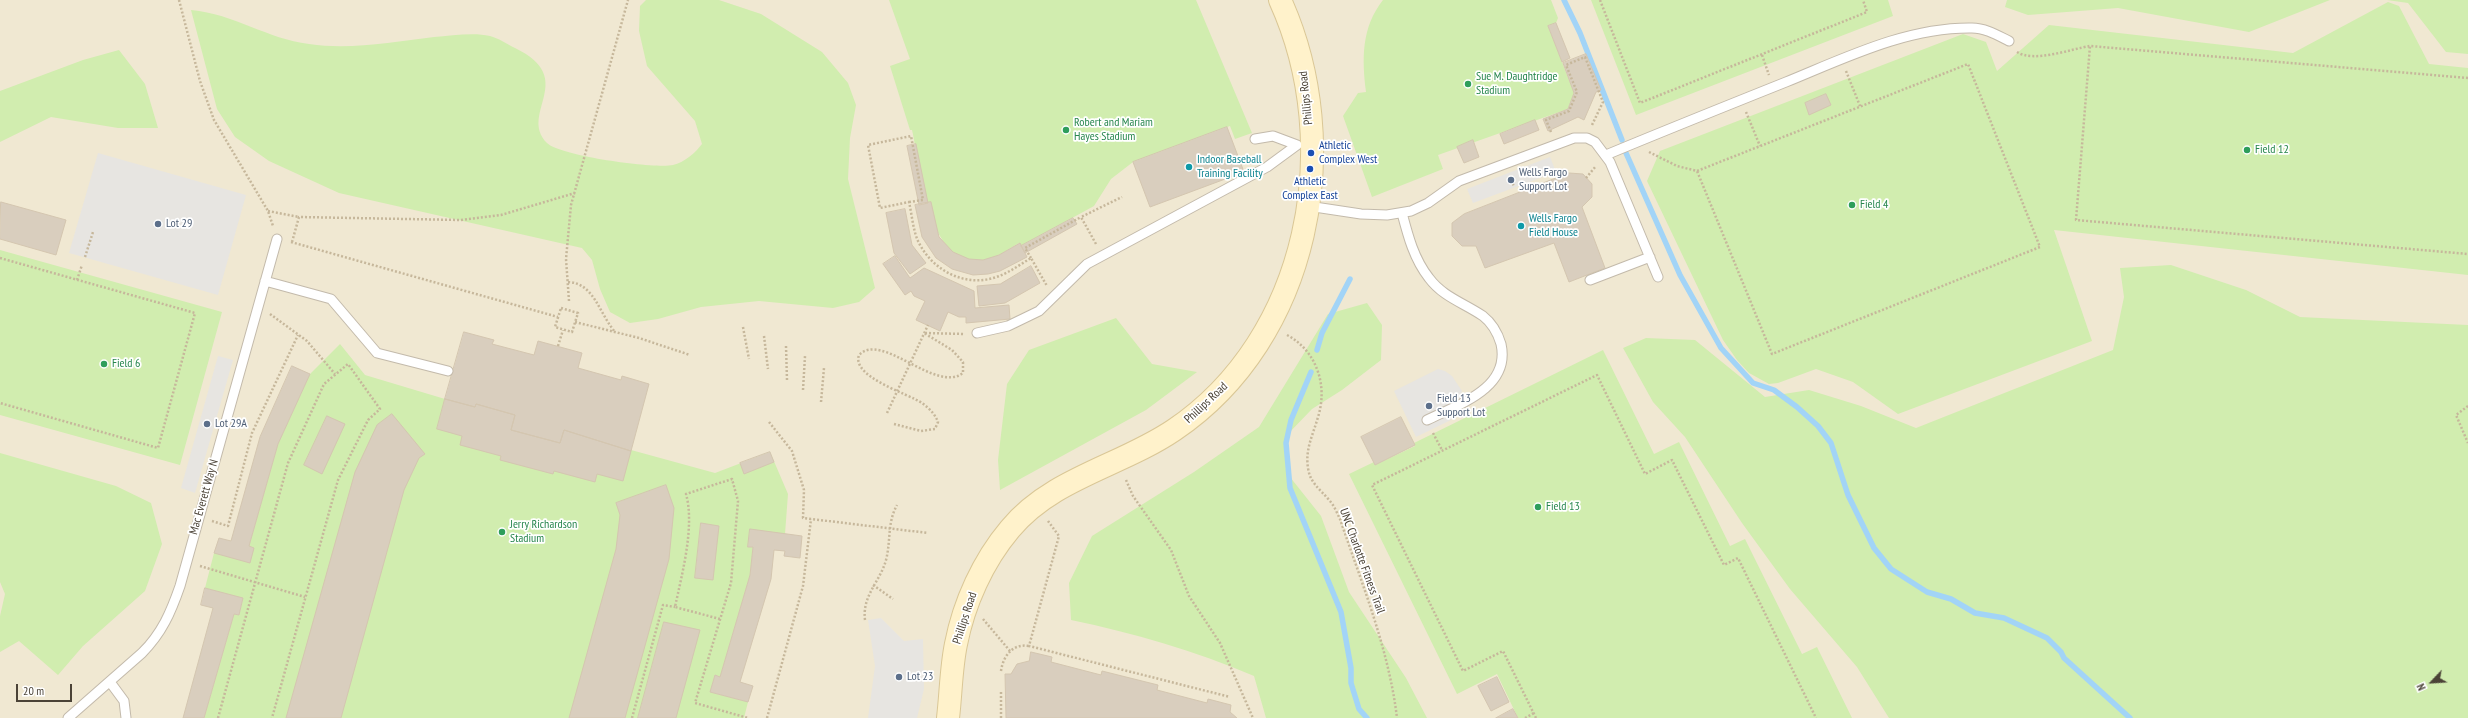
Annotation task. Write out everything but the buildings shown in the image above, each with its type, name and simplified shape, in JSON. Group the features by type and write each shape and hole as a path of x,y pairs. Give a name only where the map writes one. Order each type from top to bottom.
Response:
{"street":[{"name":"Phillips Road","path":"948,718 954,657 959,630 972,594 998,546 1017,520 1041,500 1070,483 1133,454 1163,438 1185,422 1222,389 1258,344 1277,312 1297,261 1308,206 1304,144 1304,72 1295,37 1280,0"}],"lane":[{"path":"1606,155 1882,44 1939,30 1983,29 2009,41"},
{"path":"1255,139 1273,136 1304,144"},
{"path":"1308,206 1361,214 1402,213 1418,209 1459,181 1566,140 1581,138 1590,139 1606,155 1615,171 1658,277"},
{"path":"977,332 1008,326 1039,310 1054,298 1075,274 1103,255 1267,167 1304,144"},
{"path":"1402,213 1416,258 1429,279 1451,299 1484,317 1496,331 1501,346 1497,375 1486,388 1427,420"},
{"name":"Mac Everett Way N","path":"68,718 153,642 167,622 186,562 278,238"},
{"path":"1590,280 1650,257"},
{"path":"265,280 331,298 378,353 448,371"},
{"path":"110,682 124,701 126,718"}],"path":[{"path":"179,0 200,81 214,120 268,211 278,238 558,317"},
{"path":"569,301 568,223 628,0"},
{"path":"1600,0 1640,103 1867,12 1863,0"},
{"path":"2009,41 2017,52 2024,56 2055,53 2090,46 2468,78"},
{"path":"2090,46 2076,220 2468,254"},
{"path":"1762,55 1773,87"},
{"path":"1551,132 1546,120 1569,111 1577,92 1566,65 1585,57 1603,102 1592,125"},
{"path":"1842,59 1860,106"},
{"path":"1657,157 1677,166 1697,171 1968,64 2040,247 1772,354 1697,171"},
{"path":"1741,100 1760,146"},
{"path":"911,136 923,200 909,202 880,208 868,145 911,136"},
{"path":"1509,172 1514,187"},
{"path":"268,211 299,217 461,220 501,215 575,193"},
{"path":"1054,298 1025,248 1081,217 1122,197"},
{"path":"909,202 915,230 922,249 935,264 952,275 971,280 990,279 1031,258"},
{"path":"290,249 299,217"},
{"path":"1081,217 1103,255"},
{"path":"85,257 93,232"},
{"path":"0,258 195,313 158,448 0,403"},
{"path":"77,280 82,265"},
{"path":"568,282 577,282 586,288 615,332"},
{"path":"560,308 578,313 572,332 555,327 558,317 560,308"},
{"path":"270,314 307,341 335,374"},
{"path":"575,322 615,332 690,355"},
{"path":"887,413 928,325"},
{"path":"743,327 749,359"},
{"path":"558,346 563,330"},
{"path":"924,334 945,335 977,332"},
{"path":"894,424 925,432 934,430 938,424 934,414 927,406 868,376 859,365 858,355 869,350 879,351 945,377 960,376 964,372 964,364 957,355 924,334"},
{"path":"211,521 228,526 252,433 298,335"},
{"name":"UNC Charlotte Fitness Trail","path":"1287,335 1307,350 1318,370 1321,382 1320,409 1308,446 1308,468 1313,483 1330,501 1340,519 1369,604 1390,676 1397,718"},
{"path":"764,336 768,369"},
{"path":"786,346 787,380"},
{"path":"803,390 806,356"},
{"path":"218,718 288,463 324,384 348,364 380,409 368,420 338,480 272,718"},
{"path":"821,402 824,368"},
{"path":"1536,718 1503,651 1463,671 1372,484 1597,375 1645,474 1672,460 1724,565 1738,558 1816,718"},
{"path":"2468,406 2456,415 2468,444"},
{"path":"1427,420 1442,450"},
{"path":"770,422 792,451 804,490 803,518 928,533"},
{"path":"676,606 682,576 690,508 686,494 732,479 738,501 731,583 695,703 748,718"},
{"path":"1126,480 1134,496 1170,550 1189,596 1220,643 1253,718"},
{"path":"865,620 865,605 873,585 886,562 890,528 897,506"},
{"path":"766,718 803,586 811,519"},
{"path":"1030,646 1059,536 1048,521"},
{"path":"186,562 305,596"},
{"path":"873,585 893,599"},
{"path":"632,718 663,605 676,606 720,620"},
{"path":"982,618 1010,651"},
{"path":"1001,671 1005,656 1010,651 1023,645 1230,697"},
{"path":"1001,690 1001,718"},
{"path":"1525,718 1534,713"}],"shaded area":[{"path":"0,0 2468,0 2468,718 0,718"},
{"name":"Lot 29","path":"98,153 246,195 218,295 69,253"},
{"name":"Wells Fargo Support Lot","path":"1550,157 1556,172 1473,203 1467,189"},
{"name":"Lot 29A","path":"218,356 233,360 195,493 181,488"},
{"name":"Field 13 Support Lot","path":"1438,369 1445,371 1452,376 1462,391 1451,420 1416,437 1394,391"},
{"name":"Lot 23","path":"881,618 904,641 923,639 924,689 917,718 868,718 875,666 868,620"}],"green space":[{"path":"646,0 719,0 761,14 822,52 848,83 856,105 850,138 848,179 875,288 859,302 833,308 759,301 701,307 658,319 630,323 610,312 600,289 592,260 582,248 339,193 269,161 235,137 217,109 191,10 222,16 279,37 324,46 372,45 434,37 476,34 493,37 534,60 543,72 546,84 539,120 540,132 547,143 555,148 588,157 648,165 673,165 689,157 702,144 695,121 647,66 639,31 640,6"},
{"name":"Robert and Mariam Hayes Stadium","path":"889,0 1196,0 1252,133 1235,139 1230,126 1133,162 1111,179 1094,206 1021,246 1019,243 993,258 983,260 964,258 949,248 938,232 923,190 912,130 910,130 890,66 910,59"},
{"name":"Sue M. Daughtridge Stadium","path":"1383,0 1551,0 1558,18 1556,23 1548,26 1574,93 1568,109 1438,155 1443,169 1372,197 1343,116 1358,93 1366,92 1364,56 1367,33 1370,22"},
{"path":"1591,0 1888,0 1893,16 1636,115"},
{"path":"2007,0 2330,0 2249,32 2118,8 2028,15 2005,7"},
{"path":"2387,0 2468,0 2468,54 2446,52 2408,3"},
{"path":"2388,2 2399,6 2429,64 2468,68 2468,275 2054,230 2092,341 1898,414 1853,382 1816,369 1778,383 1769,384 1749,373 1737,360 1723,340 1647,181 1660,151 1963,34 1986,42 1997,71 2049,25 2293,53"},
{"path":"119,50 145,84 158,128 118,128 51,117 0,142 0,91 83,60"},
{"name":"Field 6","path":"0,250 222,312 180,465 0,415"},
{"path":"2171,265 2246,290 2300,317 2468,325 2468,718 1889,718 1857,667 1790,589 1742,523 1685,437 1653,402 1623,348 1646,338 1695,340 1765,397 1809,390 1861,406 1916,428 2113,350 2124,297 2120,268"},
{"path":"1367,303 1382,325 1381,360 1342,390 1312,409 1286,436 1286,472 1321,516 1349,592 1406,678 1427,718 1266,718 1254,676 1187,651 1118,631 1071,620 1069,583 1092,536 1194,472 1259,427 1328,314"},
{"path":"1116,318 1152,364 1197,372 1146,410 1000,490 998,460 1007,384 1029,350"},
{"name":"Jerry Richardson Stadium","path":"340,344 365,375 445,399 715,473 770,452 788,494 785,534 748,547 753,547 750,575 720,677 715,675 710,692 748,702 744,718 204,718 234,614 239,615 243,599 205,588 214,553 249,546 278,444 310,374"},
{"name":"Field 13","path":"1603,350 1654,454 1679,442 1730,546 1745,539 1802,654 1817,647 1852,718 1518,718 1497,674 1457,694 1349,474 1374,462 1375,465 1415,446 1414,443"},
{"path":"0,453 116,486 151,503 162,544 145,591 83,646 58,675 19,641 0,652 0,616 5,594 0,582"}],"waterway":[{"path":"1564,0 1580,33 1622,140"},
{"path":"1626,153 1680,275 1721,348 1753,383 1774,390 1797,407 1818,426 1831,443 1848,495 1874,548 1891,569 1927,592 1951,599 1975,613 2004,618 2047,638 2061,652 2064,658 2130,718"},
{"path":"1317,350 1322,333 1350,279"},
{"path":"1311,372 1291,420 1286,443 1290,488 1341,612 1351,668 1351,683 1359,709 1367,718"}],"place":[{"name":"Sue M. Daughtridge Stadium","path":"1468,84"},
{"name":"Robert and Mariam Hayes Stadium","path":"1066,130"},
{"name":"Field 12","path":"2247,150"},
{"name":"Athletic Complex West","path":"1311,153"},
{"name":"Indoor Baseball Training Facility","path":"1189,167"},
{"name":"Athletic Complex East","path":"1310,169"},
{"name":"Wells Fargo Support Lot","path":"1511,180"},
{"name":"Field 4","path":"1852,205"},
{"name":"Lot 29","path":"158,224"},
{"name":"Wells Fargo Field House","path":"1521,226"},
{"name":"Field 6","path":"104,364"},
{"name":"Field 13 Support Lot","path":"1429,406"},
{"name":"Lot 29A","path":"207,424"},
{"name":"Field 13","path":"1538,507"},
{"name":"Jerry Richardson Stadium","path":"502,532"},
{"name":"Lot 23","path":"899,677"}]}
